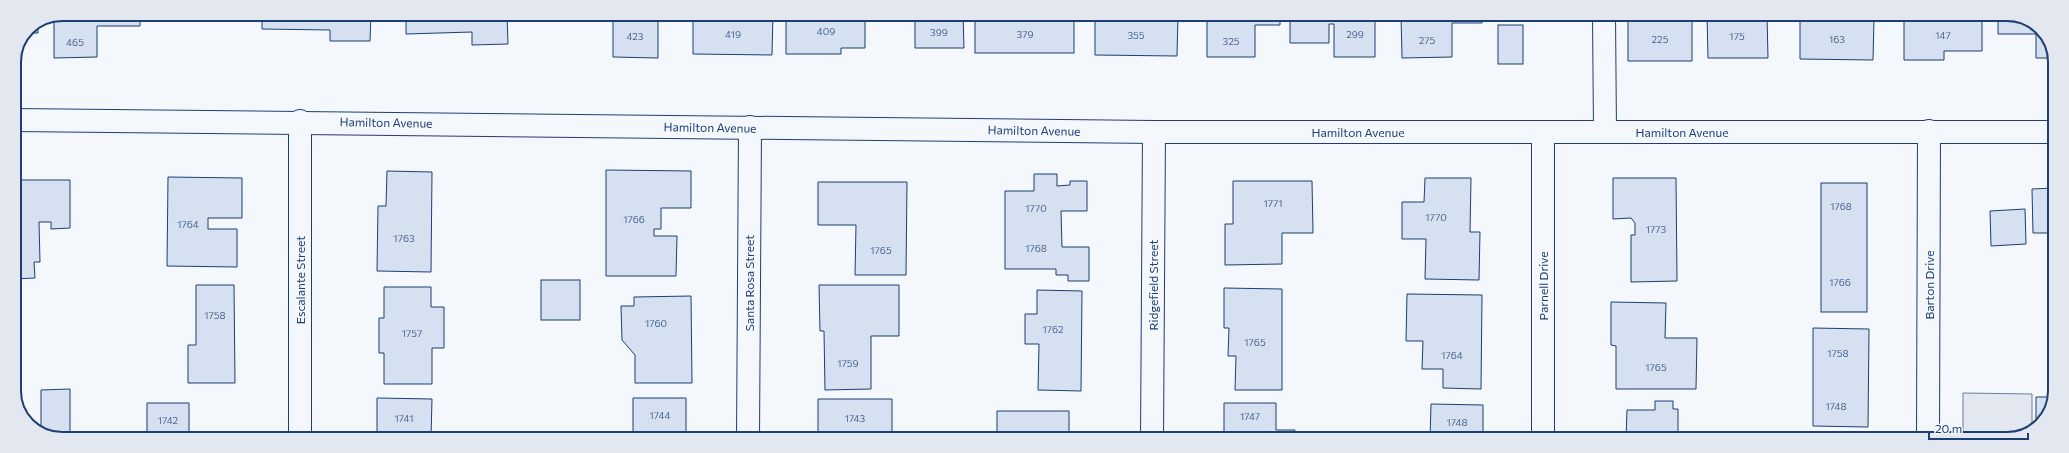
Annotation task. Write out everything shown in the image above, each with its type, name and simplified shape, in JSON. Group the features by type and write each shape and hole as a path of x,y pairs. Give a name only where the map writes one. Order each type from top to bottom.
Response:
{"street":[{"path":"1604,21 1605,132"},
{"name":"Hamilton Avenue","path":"21,120 300,121 1154,132 2048,132"},
{"name":"Escalante Street","path":"300,121 300,432"},
{"name":"Santa Rosa Street","path":"748,432 750,127"},
{"name":"Barton Drive","path":"1928,432 1929,131"},
{"name":"Ridgefield Street","path":"1152,432 1154,132"},
{"name":"Parnell Drive","path":"1543,132 1543,432"}],"shaded area":[{"path":"1963,393 2032,394 2032,424 2025,428 2007,432 1963,432"}],"building":[{"path":"140,21 140,26 97,26 97,57 54,58 54,22"},
{"path":"262,21 371,21 370,41 330,41 330,30 262,29"},
{"path":"406,21 507,21 508,44 472,45 472,32 406,34"},
{"path":"613,21 658,21 658,58 613,57"},
{"path":"693,21 773,21 772,55 693,54"},
{"path":"786,21 865,21 865,48 841,48 841,54 786,54"},
{"path":"915,21 963,21 964,48 915,48"},
{"path":"975,21 1074,21 1074,53 975,53"},
{"path":"1095,21 1178,21 1177,56 1095,55"},
{"path":"1207,21 1280,21 1280,25 1255,25 1255,57 1207,57"},
{"path":"1290,21 1375,21 1375,57 1334,57 1334,24 1329,24 1329,43 1290,43"},
{"path":"1401,21 1482,21 1482,23 1452,23 1452,57 1402,58"},
{"path":"1628,21 1692,21 1692,61 1628,61"},
{"path":"1707,21 1767,21 1768,58 1708,58"},
{"path":"1800,21 1874,21 1873,60 1800,59"},
{"path":"1904,21 1982,21 1982,51 1944,51 1944,60 1904,60"},
{"path":"1998,21 2020,23 2032,29 2038,35 2045,46 2048,58 2036,58 2036,34 1998,34"},
{"path":"1498,25 1523,25 1523,64 1498,64"},
{"path":"38,29 38,33 33,33"},
{"path":"606,170 691,171 691,208 661,208 661,229 654,229 654,236 677,236 676,276 606,276"},
{"path":"387,171 432,172 431,272 377,271 378,206 386,206"},
{"path":"1034,174 1057,174 1057,186 1070,185 1070,181 1087,181 1087,211 1061,211 1062,247 1089,247 1089,281 1068,281 1068,275 1056,275 1056,269 1005,269 1005,191 1034,191"},
{"path":"168,177 242,178 242,218 208,218 208,229 237,229 237,267 167,266"},
{"path":"1425,178 1471,178 1470,232 1480,232 1479,280 1425,279 1426,239 1402,239 1402,202 1424,202"},
{"path":"1613,178 1676,178 1677,281 1631,282 1631,235 1635,235 1635,223 1631,218 1613,219"},
{"path":"21,180 70,180 70,228 51,229 51,222 39,222 40,262 34,262 35,278 21,279"},
{"path":"1233,181 1312,181 1313,233 1282,233 1282,264 1225,265 1225,224 1233,224"},
{"path":"818,182 907,182 906,275 855,275 856,225 818,225"},
{"path":"1821,183 1867,183 1867,312 1821,312"},
{"path":"2048,188 2048,233 2033,233 2032,189"},
{"path":"2025,209 2026,244 1991,246 1990,211"},
{"path":"541,280 580,280 580,320 541,320"},
{"path":"196,285 234,285 235,383 188,383 188,345 196,345"},
{"path":"819,285 899,285 899,336 871,336 871,389 825,390 824,331 820,331"},
{"path":"384,287 431,287 431,307 444,307 444,348 432,348 432,384 384,384 384,353 379,353 379,318 384,318"},
{"path":"1224,288 1282,289 1282,390 1235,390 1236,356 1228,356 1229,328 1224,328"},
{"path":"1037,290 1082,291 1081,391 1038,390 1039,344 1025,344 1025,314 1037,314"},
{"path":"1407,294 1482,295 1481,389 1443,388 1443,369 1422,369 1423,341 1406,341"},
{"path":"691,296 692,383 635,383 635,355 622,340 621,306 634,306 634,297"},
{"path":"1611,302 1666,303 1665,338 1697,338 1696,389 1616,389 1616,346 1611,345"},
{"path":"1813,328 1869,329 1868,427 1813,426"},
{"path":"70,389 70,432 54,431 46,429 41,426 41,390"},
{"path":"2036,397 2047,397 2046,404 2036,420"},
{"path":"377,398 432,399 431,432 377,432"},
{"path":"633,398 686,398 686,432 633,432"},
{"path":"818,399 892,399 892,432 818,432"},
{"path":"1655,401 1673,401 1673,409 1678,409 1678,432 1626,432 1627,410 1655,410"},
{"path":"147,403 189,403 189,432 147,432"},
{"path":"1224,403 1276,403 1276,430 1295,430 1295,432 1224,432"},
{"path":"1431,404 1483,405 1483,432 1430,432"},
{"path":"997,411 1069,411 1069,432 997,432"}]}
